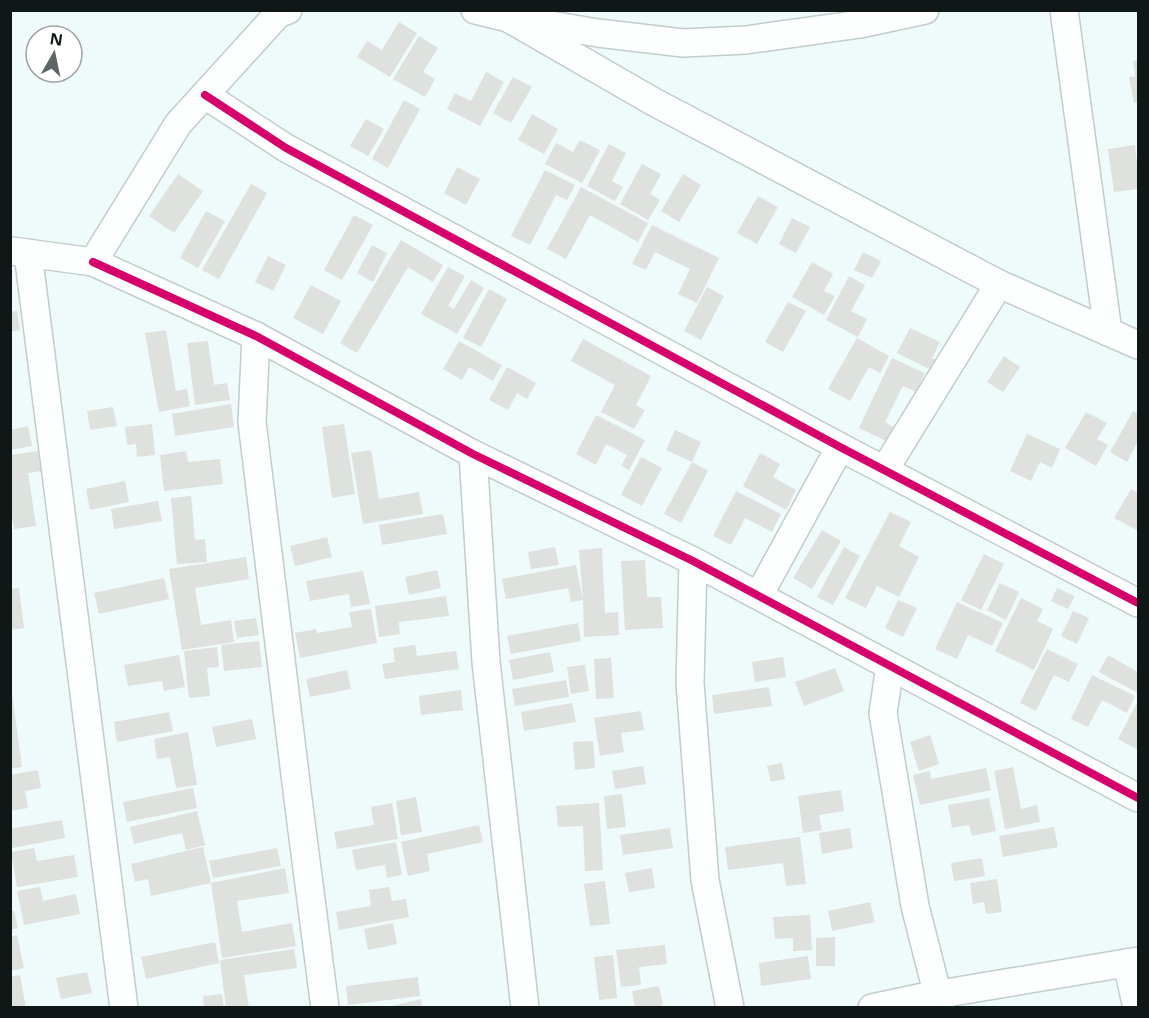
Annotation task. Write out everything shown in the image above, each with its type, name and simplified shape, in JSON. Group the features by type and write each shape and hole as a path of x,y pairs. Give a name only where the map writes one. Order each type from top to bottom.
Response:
{"street":[{"path":"93,262 178,124 278,14 288,10"},
{"path":"475,10 598,33 683,43 746,40 874,16 924,10"},
{"path":"1064,10 1108,332"},
{"path":"508,18 654,102 999,284 1138,345"},
{"path":"205,95 286,148 840,447 1138,603"},
{"path":"124,1008 19,252 93,262 256,336 473,454 759,595 1138,798"},
{"path":"885,469 999,284"},
{"path":"256,336 252,422 325,1008"},
{"path":"759,595 840,447"},
{"path":"473,454 486,662 525,1008"},
{"path":"693,561 690,683 705,880 730,1008"},
{"path":"891,666 883,713 915,906 939,1001"},
{"path":"872,1008 939,1001 1133,962 1137,1008"}],"building":[{"path":"399,22 417,33 390,77 357,57 367,41 382,50"},
{"path":"419,36 438,48 423,72 435,79 425,97 393,79"},
{"path":"1138,60 1138,102 1134,103 1129,77 1135,76 1133,61"},
{"path":"486,72 504,82 480,126 447,109 455,93 471,101"},
{"path":"513,77 532,87 511,123 493,113"},
{"path":"404,100 420,109 388,168 372,159"},
{"path":"532,114 558,129 544,154 518,140"},
{"path":"366,119 384,129 368,156 350,146"},
{"path":"580,140 600,150 582,183 545,164 556,143 573,152"},
{"path":"609,144 626,153 612,181 623,187 615,201 587,186"},
{"path":"1135,145 1138,189 1114,192 1108,149"},
{"path":"642,164 661,174 650,194 660,200 648,220 620,204"},
{"path":"457,167 480,179 466,205 444,193"},
{"path":"545,170 575,185 567,200 556,195 530,245 511,236"},
{"path":"178,174 203,191 174,233 149,216"},
{"path":"683,174 701,185 679,222 661,211"},
{"path":"251,184 267,193 219,279 202,270"},
{"path":"581,187 648,223 638,242 590,215 566,259 547,249"},
{"path":"758,196 778,207 757,244 737,233"},
{"path":"206,211 225,221 198,268 180,258"},
{"path":"354,215 373,225 342,280 324,270"},
{"path":"792,218 810,227 796,253 779,244"},
{"path":"652,225 719,258 697,303 678,294 690,269 655,252 646,270 632,264"},
{"path":"401,240 443,265 433,282 408,267 357,353 340,343"},
{"path":"372,245 387,253 373,282 357,273"},
{"path":"863,252 881,261 872,278 854,270"},
{"path":"268,256 286,265 273,291 255,282"},
{"path":"812,262 833,274 824,291 835,296 824,315 792,297"},
{"path":"448,267 465,276 448,306 454,309 471,280 484,288 457,334 421,314"},
{"path":"849,276 865,285 851,311 867,319 858,337 826,320"},
{"path":"311,285 341,301 323,334 293,318"},
{"path":"707,287 724,296 701,340 684,331"},
{"path":"489,289 507,299 481,347 463,338"},
{"path":"788,302 806,311 783,352 765,342"},
{"path":"17,311 20,330 10,332 10,312"},
{"path":"910,328 940,342 932,358 938,361 933,371 897,353"},
{"path":"166,330 176,391 187,389 190,406 159,412 145,333"},
{"path":"857,338 889,356 880,373 869,367 850,401 828,389"},
{"path":"583,339 651,376 636,405 645,410 634,429 601,412 615,385 571,361"},
{"path":"208,341 214,385 227,383 230,400 195,405 187,343"},
{"path":"459,341 502,365 493,381 469,367 462,380 443,369"},
{"path":"1004,356 1020,367 1003,392 987,382"},
{"path":"892,358 925,373 916,392 903,386 885,422 895,428 888,442 859,428"},
{"path":"507,367 536,383 527,399 517,393 508,410 489,400"},
{"path":"231,404 234,427 175,436 172,414"},
{"path":"113,407 117,426 90,430 87,411"},
{"path":"1133,411 1138,414 1138,441 1127,462 1110,452"},
{"path":"1086,412 1107,423 1097,439 1108,445 1096,466 1065,448"},
{"path":"596,415 645,440 629,470 621,466 627,455 606,444 596,465 576,454"},
{"path":"152,424 155,455 137,457 136,444 127,445 125,427"},
{"path":"344,424 355,494 332,498 322,427"},
{"path":"28,426 32,446 10,450 10,430"},
{"path":"675,430 701,442 692,462 666,450"},
{"path":"1027,434 1060,449 1052,468 1040,462 1031,481 1010,471"},
{"path":"371,450 379,499 419,492 423,514 363,524 351,453"},
{"path":"38,451 41,471 28,473 36,526 14,529 10,503 10,455"},
{"path":"186,451 188,462 220,459 223,484 164,491 160,455"},
{"path":"760,453 780,464 773,477 796,490 786,510 743,486"},
{"path":"641,457 662,468 642,506 621,495"},
{"path":"692,462 708,471 681,523 664,514"},
{"path":"125,481 129,502 90,510 86,489"},
{"path":"1131,489 1138,493 1137,530 1114,518"},
{"path":"736,491 781,514 772,532 745,518 731,545 713,536"},
{"path":"191,496 195,540 205,539 207,562 177,564 171,498"},
{"path":"158,501 162,521 114,529 111,509"},
{"path":"890,512 911,522 899,546 919,557 899,597 877,586 866,608 845,598"},
{"path":"443,514 447,534 382,545 379,525"},
{"path":"822,530 841,541 812,589 793,578"},
{"path":"327,537 332,557 295,566 290,546"},
{"path":"555,547 559,565 531,569 528,552"},
{"path":"844,547 860,556 833,605 817,597"},
{"path":"602,548 605,613 618,612 619,635 584,637 579,550"},
{"path":"984,554 1004,564 981,610 961,600"},
{"path":"246,557 249,579 195,588 201,625 231,620 234,642 182,650 169,569"},
{"path":"645,560 647,597 661,597 663,628 625,630 621,561"},
{"path":"576,565 583,600 571,602 568,588 506,599 502,579"},
{"path":"437,570 441,588 409,595 405,577"},
{"path":"363,571 370,604 351,607 349,594 310,601 306,581"},
{"path":"164,578 169,599 99,614 94,593"},
{"path":"1000,583 1019,592 1006,620 987,610"},
{"path":"19,588 24,628 10,630 10,589"},
{"path":"1057,588 1075,596 1068,609 1051,601"},
{"path":"446,596 449,616 399,622 400,634 379,637 375,606"},
{"path":"1021,598 1043,609 1037,621 1053,629 1034,670 995,651"},
{"path":"898,600 917,608 903,637 885,628"},
{"path":"957,602 1003,623 992,646 968,635 957,659 935,649"},
{"path":"371,609 377,643 300,658 295,633 316,629 317,633 352,627 349,612"},
{"path":"1073,611 1089,618 1077,644 1061,636"},
{"path":"256,618 259,635 237,638 234,621"},
{"path":"578,623 581,641 511,654 507,636"},
{"path":"259,641 262,667 224,671 221,645"},
{"path":"415,645 417,656 456,651 459,669 385,679 382,664 395,662 393,648"},
{"path":"217,647 219,667 207,668 210,696 189,698 184,651"},
{"path":"1047,649 1078,664 1069,682 1054,675 1036,711 1020,703"},
{"path":"550,652 554,672 513,680 509,660"},
{"path":"179,655 185,687 164,691 162,681 128,686 124,665"},
{"path":"1108,655 1138,672 1138,693 1099,672"},
{"path":"783,657 786,677 755,682 752,662"},
{"path":"611,658 614,698 596,699 594,659"},
{"path":"585,665 589,691 571,694 567,667"},
{"path":"835,668 844,691 804,706 795,682"},
{"path":"347,670 351,689 310,697 306,679"},
{"path":"1092,675 1135,696 1127,713 1102,700 1088,727 1071,719"},
{"path":"566,680 569,697 515,706 512,689"},
{"path":"769,687 772,706 714,714 712,695"},
{"path":"461,690 463,710 421,715 419,696"},
{"path":"10,694 12,694 22,767 10,769"},
{"path":"1138,701 1138,750 1118,739"},
{"path":"572,703 576,722 524,731 521,712"},
{"path":"641,711 644,730 621,733 624,752 600,756 594,718"},
{"path":"169,712 173,731 117,742 114,722"},
{"path":"252,719 256,739 216,747 212,727"},
{"path":"188,732 197,785 176,788 170,757 157,759 154,739"},
{"path":"930,735 939,764 919,771 910,742"},
{"path":"593,741 595,768 575,770 573,742"},
{"path":"782,763 785,779 771,782 767,766"},
{"path":"643,766 646,784 615,789 612,771"},
{"path":"1013,767 1021,809 1037,805 1040,822 1005,829 994,771"},
{"path":"986,768 991,790 920,805 913,775 930,771 931,779"},
{"path":"38,770 41,788 25,791 28,808 10,811 10,775"},
{"path":"193,788 197,808 127,822 123,802"},
{"path":"841,790 844,811 819,815 822,830 803,833 798,796"},
{"path":"622,794 626,827 607,829 604,796"},
{"path":"416,797 422,832 401,835 396,801"},
{"path":"989,798 996,831 972,836 969,825 952,828 948,805"},
{"path":"392,803 398,839 337,849 334,832 374,825 371,807"},
{"path":"599,803 603,870 585,871 583,826 558,827 556,806"},
{"path":"197,811 205,845 186,850 182,833 134,844 130,827"},
{"path":"62,820 65,838 12,848 10,829"},
{"path":"479,825 483,842 427,854 430,871 408,876 401,842"},
{"path":"1054,827 1058,847 1003,857 999,836"},
{"path":"670,828 673,848 623,855 620,835"},
{"path":"850,828 853,848 822,854 819,833"},
{"path":"800,837 806,884 786,886 783,863 728,870 725,847"},
{"path":"396,842 402,875 387,878 385,865 356,870 352,850"},
{"path":"203,847 211,883 151,896 148,879 135,882 131,864"},
{"path":"34,848 37,861 74,855 78,877 17,887 11,852"},
{"path":"277,848 281,866 213,878 209,861"},
{"path":"982,858 985,876 954,881 951,863"},
{"path":"285,868 289,893 237,901 242,932 292,923 296,946 222,958 211,883"},
{"path":"652,868 655,888 629,892 625,873"},
{"path":"997,879 1002,912 986,914 984,902 973,904 970,883"},
{"path":"605,881 610,924 590,926 584,884"},
{"path":"40,887 43,901 76,894 80,914 24,925 17,891"},
{"path":"389,887 392,901 406,899 409,917 339,930 336,912 371,906 369,890"},
{"path":"870,902 875,922 832,931 828,911"},
{"path":"10,911 14,911 18,928 10,930"},
{"path":"810,915 812,950 793,951 793,938 775,939 773,917"},
{"path":"393,923 397,944 368,950 364,929"},
{"path":"17,935 24,968 10,971 10,937"},
{"path":"835,937 835,966 816,966 816,938"},
{"path":"215,942 219,963 146,979 141,957"},
{"path":"665,945 667,964 639,967 641,985 621,987 616,950"},
{"path":"294,949 297,968 244,975 249,1008 226,1008 220,960"},
{"path":"613,955 617,998 599,1000 594,957"},
{"path":"808,956 811,979 761,986 759,963"},
{"path":"87,972 92,993 61,999 56,978"},
{"path":"20,975 26,1008 10,1008 10,977"},
{"path":"418,977 420,996 348,1005 346,986"},
{"path":"659,986 663,1005 635,1008 632,991"},
{"path":"222,994 224,1008 204,1008 203,996"},
{"path":"421,999 422,1008 388,1008 388,1007"}],"cycle path":[{"path":"205,95 286,148 840,447 1138,603"},
{"path":"93,262 256,336 473,454 693,561 1138,798"}]}
